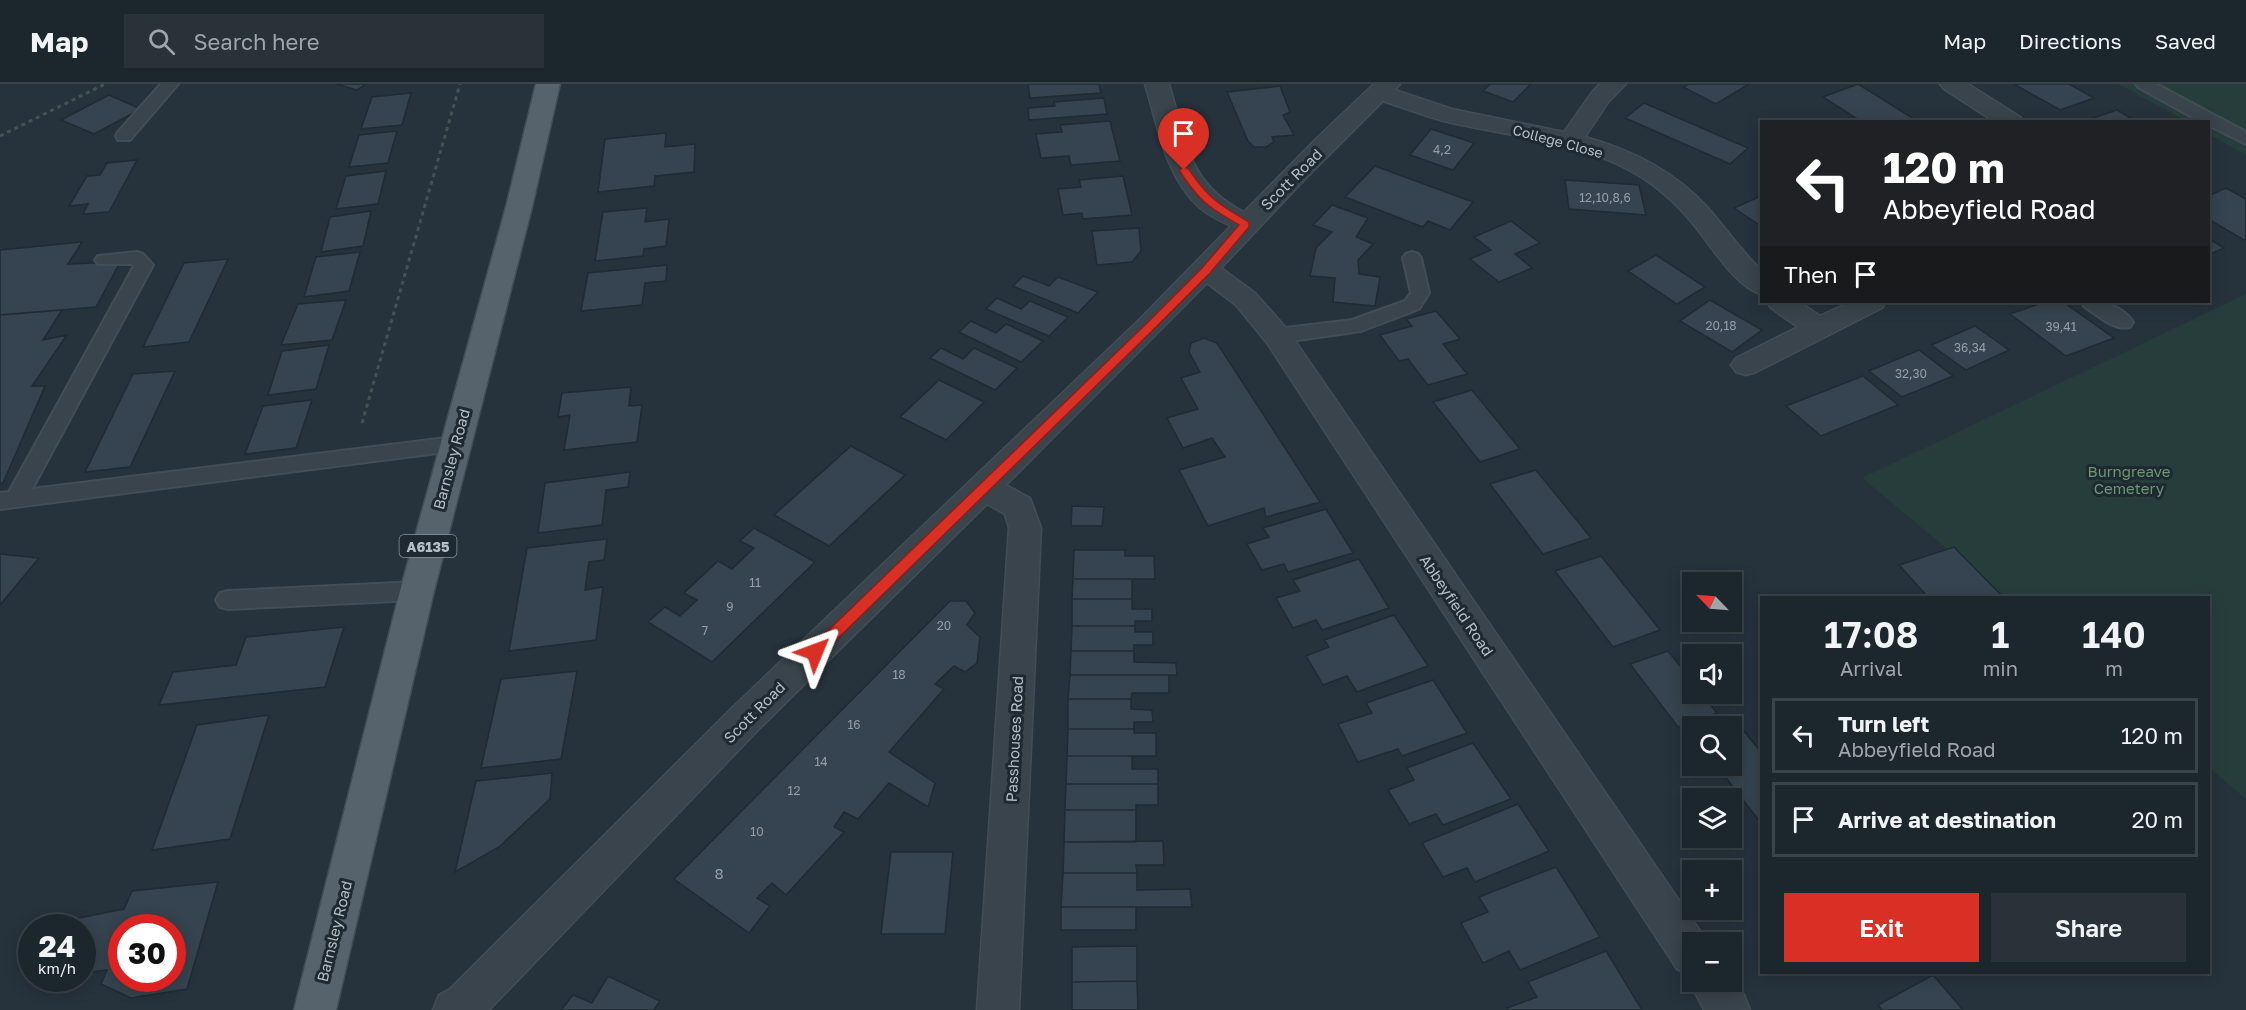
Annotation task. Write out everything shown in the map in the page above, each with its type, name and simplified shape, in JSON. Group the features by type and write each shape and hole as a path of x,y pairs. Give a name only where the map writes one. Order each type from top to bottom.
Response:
{"main road":[{"name":"Barnsley Road","path":"315,1010 417,591 519,207 549,84"}],"street":[{"path":"1157,84 1184,170 1196,190 1210,204 1245,224"},
{"path":"1570,141 1601,96 1614,84"},
{"path":"1952,84 2009,120"},
{"name":"Scott Road","path":"454,1010 465,1004 746,718 986,488 1206,270 1245,224 1383,88"},
{"name":"College Close","path":"1383,88 1446,114 1570,141 1619,158 1656,176 1683,195 1740,267 1760,284"},
{"name":"Abbeyfield Road","path":"1206,270 1244,295 1277,336 1682,939"},
{"path":"1782,303 1819,329"},
{"path":"1746,365 1870,303"},
{"name":"Passhouses Road","path":"986,488 1019,507 1025,528 998,1010"},
{"path":"1717,992 1729,1010"}],"lane":[{"path":"124,136 170,84"},
{"path":"2144,84 2246,139"},
{"path":"8,500 144,265 137,258 104,260"},
{"path":"1277,336 1354,326 1412,304 1420,293 1412,258"},
{"path":"2093,303 2123,322"},
{"path":"8,500 454,445"},
{"path":"228,600 417,591"}],"path":[{"path":"0,136 105,84"},
{"path":"352,458 460,84"}],"green space":[{"path":"2118,84 2246,84 2246,155 2210,135 2210,120 2184,120"},
{"name":"Burngreave Cemetery","path":"2246,294 2246,799 2210,769 2210,596 2004,596 1862,478"}],"building":[{"path":"336,84 366,84 357,90"},
{"path":"1028,84 1099,84 1101,93 1030,98"},
{"path":"1490,84 1531,84 1513,102 1483,91"},
{"path":"1689,84 1749,84 1716,104 1683,87"},
{"path":"1858,84 1916,120 1859,120 1823,97"},
{"path":"2014,84 2069,84 2094,98 2060,110"},
{"path":"1280,86 1290,112 1283,115 1294,135 1272,137 1274,142 1266,147 1254,147 1248,141 1227,92"},
{"path":"411,93 402,125 361,129 372,97"},
{"path":"109,95 141,109 94,134 61,120"},
{"path":"1104,98 1107,114 1029,120 1028,108 1055,106 1054,102"},
{"path":"1644,103 1748,148 1730,164 1625,118"},
{"path":"2117,110 2134,120 2088,120"},
{"path":"1110,121 1120,161 1071,165 1069,156 1041,158 1036,134 1062,132 1060,125"},
{"path":"1431,129 1474,143 1453,170 1410,155"},
{"path":"397,131 388,163 349,167 359,135"},
{"path":"666,133 665,147 695,144 694,172 655,176 654,186 598,192 605,139"},
{"path":"137,160 109,212 83,214 88,204 69,206 87,176 100,175 107,163"},
{"path":"1375,166 1473,202 1450,230 1428,221 1423,227 1345,197"},
{"path":"386,171 378,204 336,209 346,176"},
{"path":"1123,176 1132,215 1083,219 1082,213 1063,215 1058,189 1081,187 1079,180"},
{"path":"1565,180 1639,185 1646,215 1569,209"},
{"path":"2226,188 2246,199 2246,239 2244,240 2210,220 2210,195"},
{"path":"1760,196 1760,225 1734,208"},
{"path":"1332,205 1368,218 1356,237 1373,244 1358,260 1359,274 1380,277 1375,306 1333,302 1335,278 1310,276 1316,248 1332,232 1313,225"},
{"path":"647,208 645,222 669,219 666,246 644,249 643,256 595,261 603,212"},
{"path":"371,211 363,246 321,252 330,217"},
{"path":"1511,221 1540,243 1515,254 1532,268 1499,282 1470,259 1491,250 1474,237"},
{"path":"1139,228 1141,251 1132,262 1097,265 1092,231"},
{"path":"2210,239 2224,248 2210,254"},
{"path":"82,242 68,264 120,262 96,307 0,315 0,250"},
{"path":"360,252 349,291 304,297 316,257"},
{"path":"1656,255 1705,287 1677,304 1628,271"},
{"path":"228,259 189,342 143,347 184,263"},
{"path":"667,265 666,281 645,283 642,305 581,311 588,273"},
{"path":"1023,276 1049,286 1058,277 1098,292 1078,313 1013,286"},
{"path":"997,298 1021,309 1030,301 1068,317 1049,336 986,309"},
{"path":"346,300 332,340 281,345 298,304"},
{"path":"1710,300 1762,330 1732,352 1680,321"},
{"path":"2042,303 2064,303 2114,338 2066,356 2010,314"},
{"path":"62,310 43,340 67,335 32,386 45,386 3,483 0,484 0,315"},
{"path":"1436,311 1460,339 1443,344 1467,374 1428,385 1408,359 1399,361 1380,335 1412,326 1406,319"},
{"path":"971,321 996,333 1006,324 1043,341 1021,362 959,332"},
{"path":"1975,326 2009,350 1966,370 1931,345"},
{"path":"1204,338 1217,343 1320,502 1266,517 1264,508 1208,526 1179,470 1225,457 1212,438 1183,448 1167,418 1198,409 1181,378 1200,372 1189,352 1191,343"},
{"path":"329,345 316,389 268,395 282,351"},
{"path":"941,348 963,359 974,348 1017,368 995,390 930,358"},
{"path":"1919,350 1953,376 1902,397 1869,371"},
{"path":"175,371 130,467 85,472 133,374"},
{"path":"1863,376 1898,405 1821,436 1786,406"},
{"path":"939,380 984,402 946,440 900,417"},
{"path":"631,387 629,406 642,405 637,442 564,450 570,415 558,417 562,393"},
{"path":"1472,390 1520,449 1480,462 1433,402"},
{"path":"312,400 296,448 245,454 263,406"},
{"path":"851,446 905,475 829,546 774,515"},
{"path":"1536,470 1591,538 1543,554 1490,484"},
{"path":"630,472 628,487 606,490 602,525 538,533 545,483"},
{"path":"1072,506 1104,507 1102,526 1071,526"},
{"path":"1326,509 1353,553 1288,572 1284,564 1262,570 1247,544 1269,537 1263,528"},
{"path":"754,528 815,562 712,662 648,622 665,607 680,616 697,600 684,593 718,561 732,569 754,548 740,541"},
{"path":"607,539 604,560 589,562 585,590 603,587 596,640 509,651 527,548"},
{"path":"1954,547 2002,596 1927,596 1899,565"},
{"path":"1074,550 1125,550 1125,556 1154,556 1155,579 1073,579"},
{"path":"0,554 39,558 0,605"},
{"path":"1601,556 1660,630 1613,647 1555,571"},
{"path":"1359,559 1389,608 1322,630 1316,620 1293,628 1276,598 1300,591 1293,580"},
{"path":"1073,579 1132,579 1132,599 1072,599"},
{"path":"1072,599 1132,599 1132,609 1152,609 1152,621 1135,621 1135,626 1072,626"},
{"path":"950,601 966,601 975,613 967,625 980,637 977,663 965,672 954,666 935,684 944,689 889,752 935,783 928,807 889,783 858,819 844,812 834,827 844,832 786,895 772,883 757,898 770,906 749,933 674,879"},
{"path":"1394,615 1428,666 1357,692 1347,676 1323,685 1306,656 1329,647 1324,640"},
{"path":"1072,626 1135,626 1135,632 1153,632 1153,645 1134,645 1134,651 1071,651"},
{"path":"344,627 325,687 159,705 173,672 236,665 246,637"},
{"path":"1071,651 1134,651 1134,662 1176,663 1177,675 1070,675"},
{"path":"1668,651 1682,668 1682,704 1710,704 1717,713 1709,716 1682,716 1682,726 1678,727 1630,664"},
{"path":"577,671 561,759 481,768 501,679"},
{"path":"1070,675 1169,675 1169,693 1132,693 1131,699 1068,699"},
{"path":"1433,680 1467,733 1402,756 1398,749 1358,762 1338,724 1372,713 1366,703"},
{"path":"1068,699 1131,699 1131,709 1152,710 1153,722 1134,722 1134,729 1068,729"},
{"path":"269,715 230,839 152,850 197,725"},
{"path":"1068,729 1134,729 1134,733 1156,733 1156,756 1067,756"},
{"path":"1743,730 1760,751 1760,822 1742,799 1742,788 1734,788 1725,776 1742,776"},
{"path":"1473,743 1511,799 1443,825 1436,814 1409,824 1388,790 1414,780 1407,768"},
{"path":"1067,756 1132,756 1132,769 1158,769 1158,784 1066,784"},
{"path":"552,773 550,799 499,847 455,872 476,781"},
{"path":"1066,784 1158,784 1158,805 1136,805 1136,810 1065,810"},
{"path":"1518,804 1549,851 1475,882 1467,868 1443,877 1422,843"},
{"path":"1065,810 1136,810 1136,842 1064,842"},
{"path":"1163,841 1164,865 1136,865 1137,873 1063,873 1064,842"},
{"path":"891,852 953,852 945,934 881,934"},
{"path":"1556,867 1600,937 1520,970 1509,951 1483,963 1461,923 1488,912 1479,897"},
{"path":"1063,873 1137,873 1137,890 1190,889 1192,907 1061,907"},
{"path":"218,882 187,989 186,914 108,914 108,987 101,984 107,970 96,971 96,915 124,909 132,891"},
{"path":"1061,907 1136,907 1136,930 1061,930"},
{"path":"1137,946 1137,981 1072,982 1072,947"},
{"path":"1606,951 1642,1010 1509,1010 1507,1008 1537,997 1528,982"},
{"path":"1933,975 1963,1010 1882,1010 1878,1005"},
{"path":"608,976 660,1001 654,1010 561,1010 573,995 592,1003"},
{"path":"1137,981 1138,1010 1072,1010 1072,982"},
{"path":"118,992 168,992 131,998"}],"route":[{"path":"815,652 1149,327 1206,270 1245,224 1210,204 1196,190 1184,170"}]}
